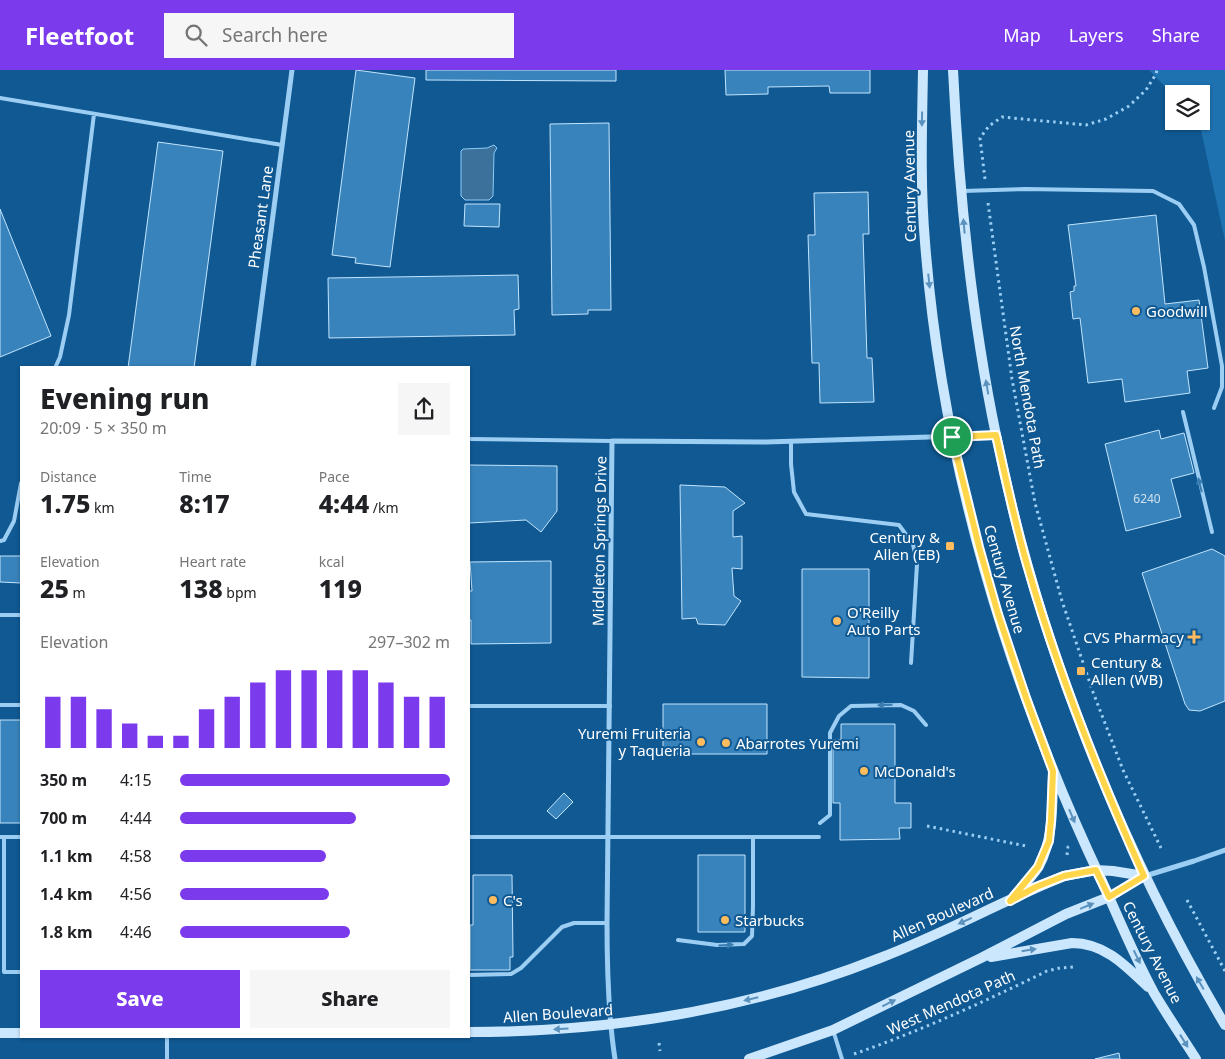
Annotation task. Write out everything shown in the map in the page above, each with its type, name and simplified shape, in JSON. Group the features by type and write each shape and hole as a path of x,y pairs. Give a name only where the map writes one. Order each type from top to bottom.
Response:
{"main road":[{"name":"Century Avenue","path":"923,70 922,167 925,241 931,307 952,437 979,547 998,614 1053,771 1096,870 1154,993 1196,1059"},
{"name":"Century Avenue","path":"952,70 961,192 979,338 996,435 1028,567 1056,655 1119,821 1144,876 1197,978 1225,1025"},
{"path":"1010,901 1038,867 1049,841 1053,771"},
{"name":"Allen Boulevard","path":"470,1032 518,1032 610,1025 685,1014 798,986 881,958 1064,876 1096,870 1112,870 1144,876"},
{"path":"749,1059 833,1030 981,958 1066,914 1109,897 1144,876"},
{"path":"981,958 1072,943 1084,943 1107,951 1125,965 1154,993"},
{"path":"0,1032 20,1033"}],"street":[{"name":"Pheasant Lane","path":"252,366 292,70"},
{"name":"Middleton Springs Drive","path":"615,1059 607,996 612,441 791,441 996,435"},
{"path":"1144,876 1225,850"}],"lane":[{"path":"0,98 282,145"},
{"path":"56,366 60,357 69,315 94,114"},
{"path":"961,192 1026,189 1153,191 1179,204 1194,225 1204,267 1222,366 1222,387 1214,408"},
{"path":"1183,412 1212,532"},
{"path":"470,439 612,441"},
{"path":"791,441 794,492 806,514 899,525 913,544 917,564 911,663"},
{"path":"0,541 4,540 14,521 20,488"},
{"path":"0,615 20,614"},
{"path":"0,705 20,705"},
{"path":"820,824 830,815 830,733 839,716 851,706 901,705 914,711 926,725"},
{"path":"470,706 610,706"},
{"path":"678,940 716,945 744,944 752,936 753,836"},
{"path":"470,837 819,837"},
{"path":"20,838 2,838 4,972 20,972"},
{"path":"470,975 511,974 521,968 562,927 574,923 607,923"},
{"path":"833,1030 842,1058"},
{"path":"167,1038 167,1059"}],"path":[{"name":"North Mendota Path","path":"1157,70 1146,90 1129,106 1106,119 1086,125 1002,117 989,126 980,138 1012,379 1035,503 1062,601 1093,692 1123,770 1161,848"},
{"path":"927,826 1026,846"},
{"path":"1067,854 1068,847"},
{"path":"1188,900 1225,971"},
{"name":"West Mendota Path","path":"842,1058 954,1016 1047,971 1073,967"},
{"path":"659,1043 660,1051"}],"shaded area":[{"path":"1149,70 1225,70 1225,241 1201,130 1210,130 1210,85 1165,85 1165,87"},
{"path":"494,145 497,148 494,153 493,196 489,200 465,200 461,196 461,151 463,149 487,148"}],"building":[{"path":"356,70 415,78 390,267 355,263 356,258 332,255"},
{"path":"426,70 616,70 616,81 426,80"},
{"path":"725,70 870,70 870,93 830,93 829,86 768,87 768,94 726,95"},
{"path":"609,123 611,310 588,310 588,314 552,315 550,124"},
{"path":"158,142 223,151 194,366 128,366"},
{"path":"868,192 869,234 863,234 867,358 872,358 874,402 820,403 819,363 812,363 808,235 815,235 814,193"},
{"path":"465,204 500,204 499,227 464,226"},
{"path":"0,209 51,336 0,357"},
{"name":"Goodwill","path":"1156,215 1165,304 1199,300 1208,368 1187,371 1190,393 1125,402 1122,379 1088,383 1080,318 1073,319 1070,292 1074,291 1074,286 1076,286 1068,225"},
{"path":"518,275 519,309 514,310 515,335 329,338 328,278"},
{"path":"1159,430 1161,439 1184,433 1194,473 1171,479 1181,517 1126,531 1105,444"},
{"path":"470,465 557,466 557,511 541,532 526,520 470,523"},
{"path":"680,485 725,487 745,503 733,511 733,537 742,536 742,569 732,568 734,596 741,601 725,625 698,624 696,618 682,619"},
{"name":"CVS Pharmacy","path":"1212,549 1225,556 1225,701 1200,711 1189,710 1185,704 1142,573"},
{"path":"0,556 20,556 20,583 0,582"},
{"path":"551,561 551,643 471,644 470,591 472,591 470,562"},
{"path":"802,569 869,569 869,678 802,677"},
{"path":"663,704 767,704 767,754 663,754"},
{"path":"0,720 20,720 20,823 0,823"},
{"name":"McDonald's","path":"841,724 895,724 895,803 911,803 911,828 899,828 900,839 840,840 840,803 833,803 833,740 841,740"},
{"path":"564,793 573,802 556,819 547,811"},
{"path":"698,855 745,855 745,932 698,932"},
{"name":"C's","path":"473,875 512,875 513,957 510,957 510,970 470,970 470,925 473,925"},
{"path":"1119,1053 1120,1059 1095,1059"}],"place":[{"name":"Goodwill","path":"1136,311"},
{"name":"Century & Allen (EB)","path":"950,546"},
{"name":"O'Reilly Auto Parts","path":"837,621"},
{"name":"CVS Pharmacy","path":"1194,637"},
{"name":"Century & Allen (WB)","path":"1081,671"},
{"name":"Yuremi Fruiteria y Taqueria","path":"701,742"},
{"name":"Abarrotes Yuremi","path":"726,743"},
{"name":"McDonald's","path":"864,771"},
{"name":"C's","path":"493,900"},
{"name":"Starbucks","path":"725,920"}],"route":[{"path":"996,435 1007,487 1028,567 1056,655 1119,821 1144,876 1109,897 1096,870 1064,876 1036,887 1010,901 1038,867 1049,841 1053,771 998,614 979,547 952,437 996,435"}]}
